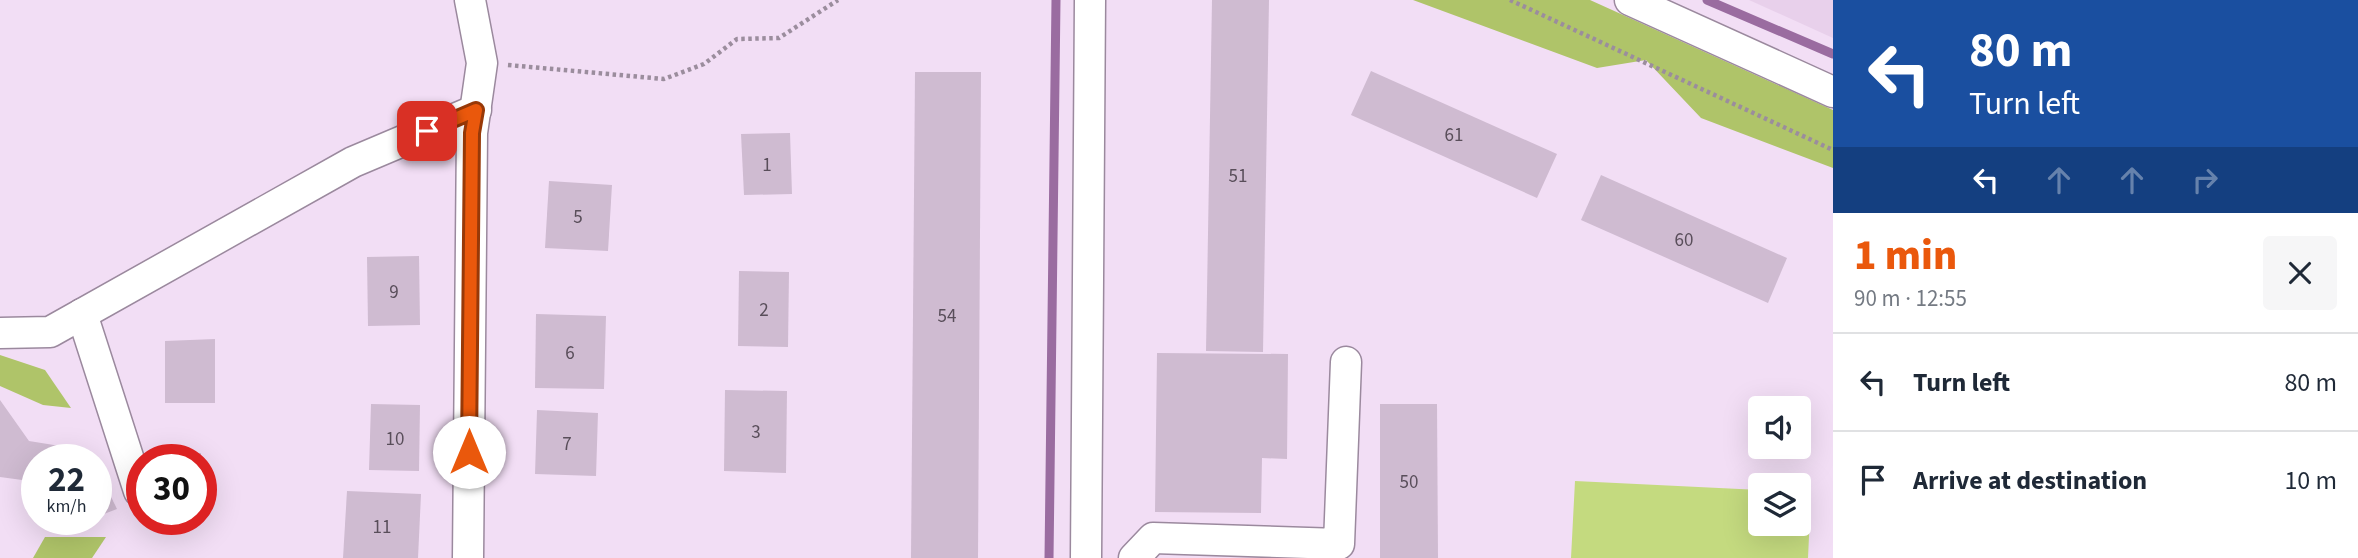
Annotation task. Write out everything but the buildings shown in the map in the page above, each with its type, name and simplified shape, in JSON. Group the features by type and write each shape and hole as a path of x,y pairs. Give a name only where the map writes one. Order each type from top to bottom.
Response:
{"street":[{"path":"468,558 472,133 482,63 470,0"},
{"path":"1086,558 1090,0"},
{"path":"1630,0 1833,92"},
{"path":"0,333 50,332 353,162 476,110"},
{"path":"82,314 126,451"},
{"path":"1134,558 1153,538 1339,544 1346,362"}],"path":[{"path":"482,63 664,79 704,64 737,39 779,38 838,0"},
{"path":"1510,0 1833,150"}],"shaded area":[{"path":"1749,0 1833,0 1833,38"}],"green space":[{"path":"1413,0 1590,0 1833,110 1833,168 1701,118 1646,60 1597,68"},
{"path":"0,355 45,370 71,408 43,405 0,386"},
{"path":"1575,481 1748,489 1748,536 1809,536 1808,558 1571,558"},
{"path":"45,537 106,537 92,558 33,558"}],"waterway":[{"path":"1049,558 1056,0"},
{"path":"1707,0 1833,54"}],"route":[{"path":"427,131 476,110 472,133 469,452"}]}
